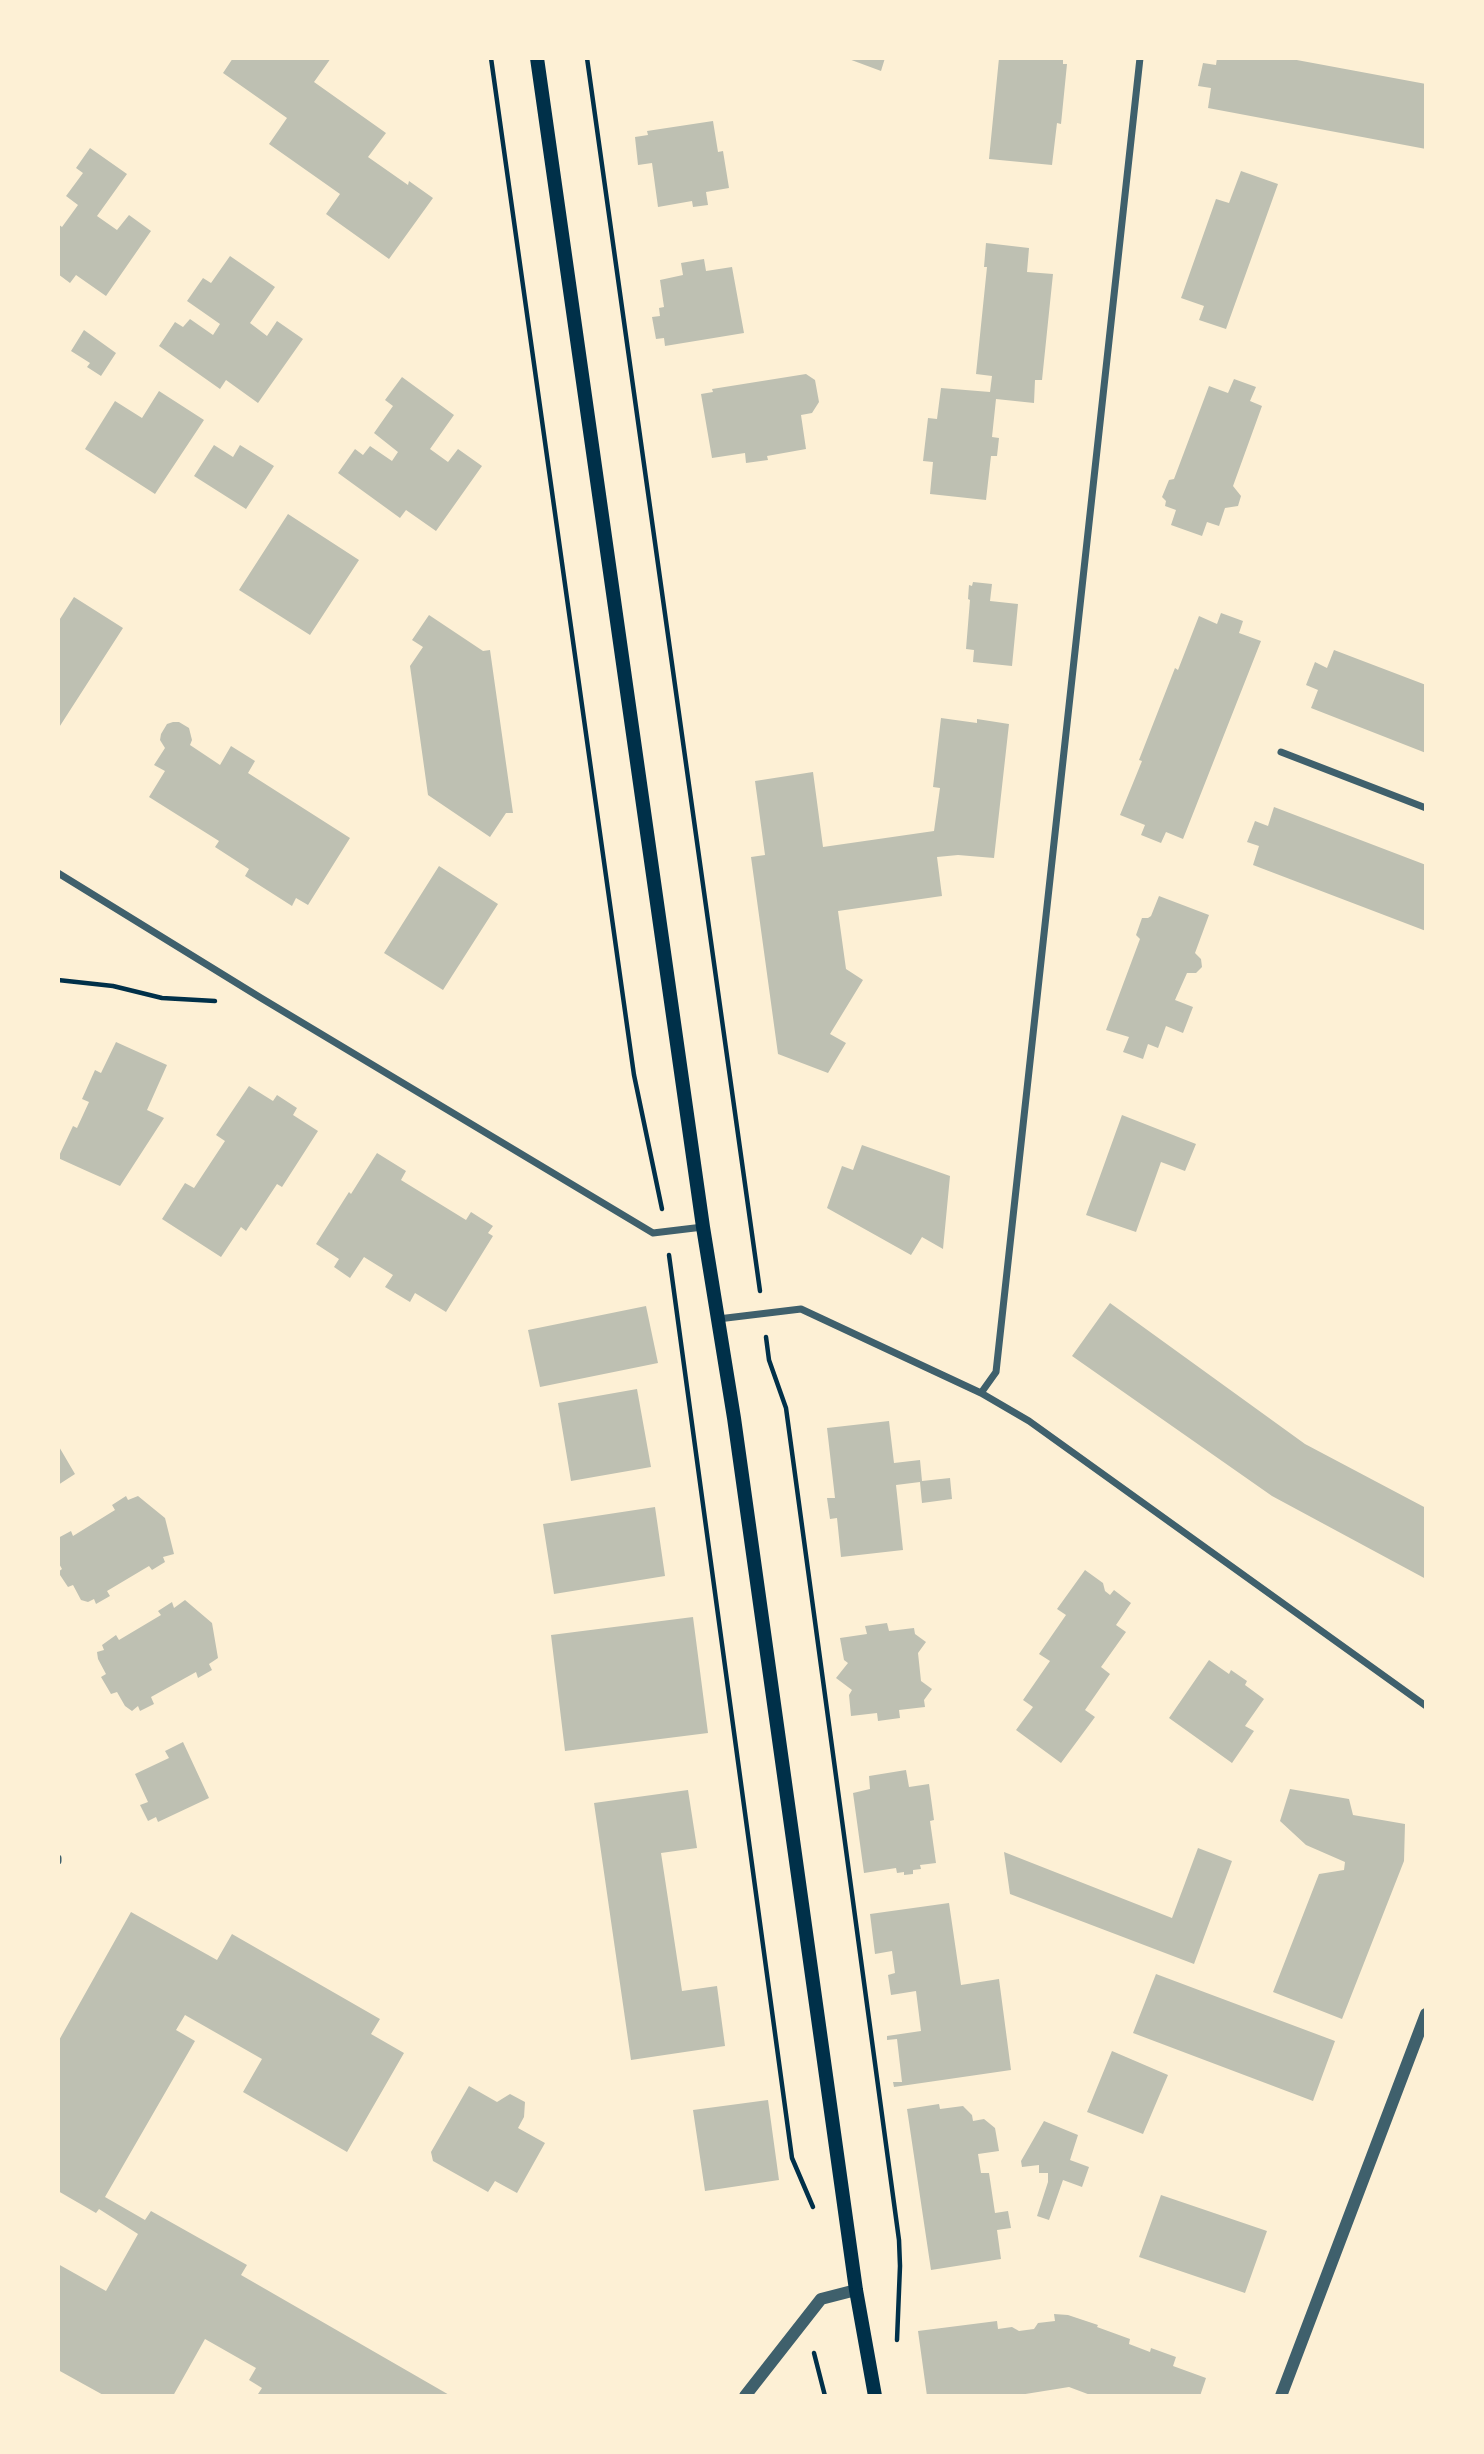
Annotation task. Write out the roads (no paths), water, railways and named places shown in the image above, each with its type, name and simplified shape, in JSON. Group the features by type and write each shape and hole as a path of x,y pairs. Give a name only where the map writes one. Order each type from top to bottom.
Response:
{"main road":[{"path":"537,58 703,1227 734,1418 856,2290 875,2396"}],"street":[{"path":"981,1393 996,1372 1140,58"},
{"path":"1281,752 1426,808"},
{"path":"58,873 272,1005 653,1233 703,1227"},
{"path":"718,1319 801,1309 981,1393 1029,1422 1426,1706"},
{"path":"1281,2396 1426,2014"},
{"path":"745,2396 821,2299 856,2290"}]}
